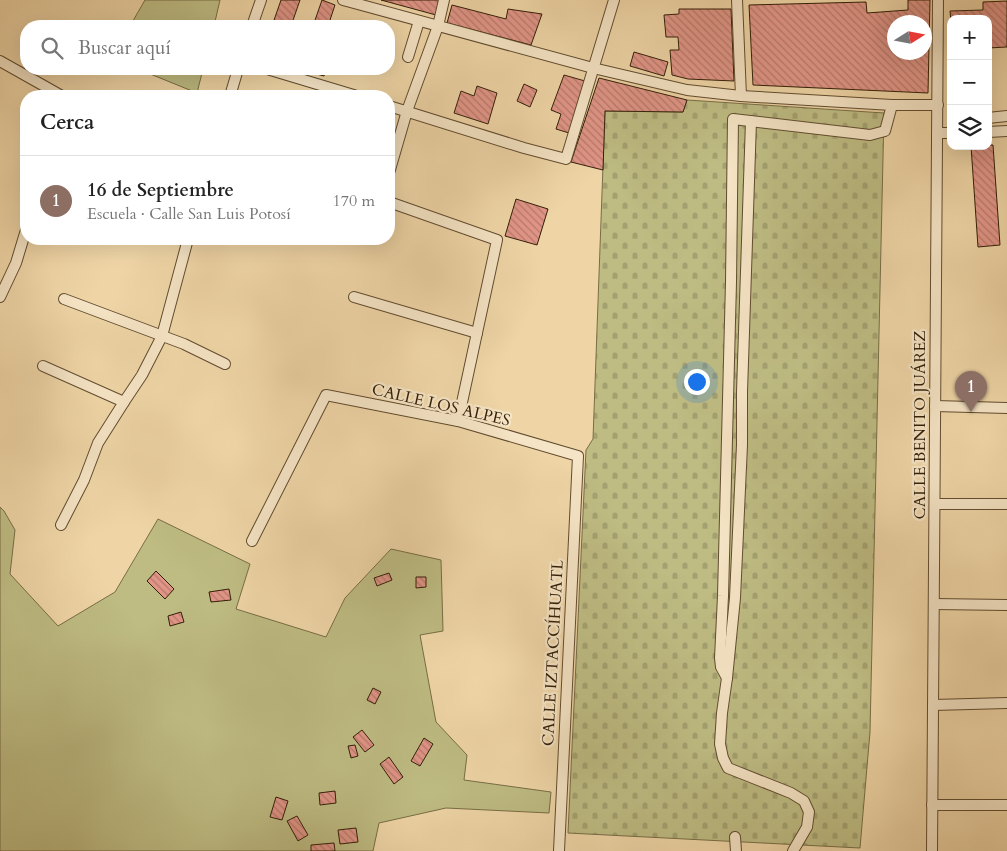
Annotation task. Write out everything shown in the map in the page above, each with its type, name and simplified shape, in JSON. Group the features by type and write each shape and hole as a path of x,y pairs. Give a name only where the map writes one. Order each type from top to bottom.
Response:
{"street":[{"path":"254,20 261,0"},
{"path":"343,0 593,68 687,90 742,96 892,105 938,105"},
{"path":"395,152 407,111 438,26 444,0"},
{"path":"395,108 524,148 566,159 614,0"},
{"path":"737,0 742,96"},
{"name":"CALLE BENITO JUÁREZ","path":"932,851 938,0"},
{"path":"408,57 419,21"},
{"path":"0,61 20,72"},
{"path":"25,75 51,90"},
{"path":"232,90 236,75"},
{"path":"287,75 337,90"},
{"path":"727,678 721,667 720,658 731,282 733,120 870,135 885,131 892,105"},
{"path":"992,118 1007,116"},
{"path":"751,121 742,454 735,598 720,744 723,758 728,768 791,793 804,801 809,812 807,827 793,851"},
{"path":"992,132 1007,131"},
{"path":"937,133 947,133"},
{"path":"395,204 497,240 458,421"},
{"path":"0,297 16,263 21,245"},
{"path":"61,525 84,480 98,443 142,375 162,336 186,245"},
{"path":"354,297 477,333"},
{"path":"64,299 184,344 225,364"},
{"path":"43,366 124,402"},
{"name":"CALLE LOS ALPES","path":"252,541 326,394 458,421 578,456"},
{"path":"935,406 1007,408"},
{"name":"CALLE IZTACCÍHUATL","path":"559,851 578,456"},
{"path":"935,504 1007,504"},
{"path":"934,604 1007,605"},
{"path":"933,705 1007,703"},
{"path":"932,805 1007,805"},
{"path":"735,837 736,851"}],"green space":[{"path":"145,0 220,0 215,20 133,20"},
{"path":"153,75 202,75 198,90 190,90"},
{"path":"687,100 884,113 870,732 860,848 568,833 586,450 593,439 605,111 683,112"},
{"path":"0,507 15,530 10,574 58,626 115,592 158,519 250,564 236,609 326,637 345,598 391,549 441,560 443,631 420,635 436,722 467,755 464,780 551,792 549,813 446,808 379,823 373,851 0,851"}],"building":[{"path":"281,0 300,0 293,20 274,20"},
{"path":"322,0 335,5 330,20 315,20"},
{"path":"381,0 439,0 436,15"},
{"path":"908,0 930,0 930,15 887,15 887,60 929,60 928,93 753,85 749,5 866,2 867,13 908,10"},
{"path":"1007,1 1007,47 992,48 992,15 950,15 950,11 983,10 983,2"},
{"path":"452,5 506,19 508,9 542,14 531,45 447,23"},
{"path":"679,9 731,9 734,81 688,79 672,75 670,50 679,50 678,37 666,37 664,15 679,14"},
{"path":"634,52 668,62 664,76 630,66"},
{"path":"564,75 585,81 569,133 556,129 561,114 551,110"},
{"path":"599,78 687,100 683,112 605,111 603,170 571,162"},
{"path":"524,84 537,90 530,107 517,101"},
{"path":"477,86 497,93 488,124 454,113 461,91 474,96"},
{"path":"993,145 1000,245 978,247 971,150 992,150"},
{"path":"516,199 548,209 537,245 505,236"},
{"path":"156,571 174,589 165,599 147,581"},
{"path":"389,573 392,580 377,586 374,578"},
{"path":"416,577 426,577 426,587 416,588"},
{"path":"229,589 231,600 211,602 209,592"},
{"path":"181,612 184,622 170,626 168,616"},
{"path":"373,688 381,692 375,704 367,700"},
{"path":"362,730 374,745 365,752 353,737"},
{"path":"424,738 433,744 420,766 411,761"},
{"path":"355,745 358,756 351,758 348,746"},
{"path":"389,757 403,777 394,784 380,764"},
{"path":"335,791 336,803 320,805 319,793"},
{"path":"276,797 288,801 282,820 270,817"},
{"path":"297,816 308,835 298,841 287,821"},
{"path":"356,828 358,842 340,844 338,830"},
{"path":"334,843 335,851 311,851 311,845"}],"place":[{"name":"16 de Septiembre","path":"971,412"}]}
